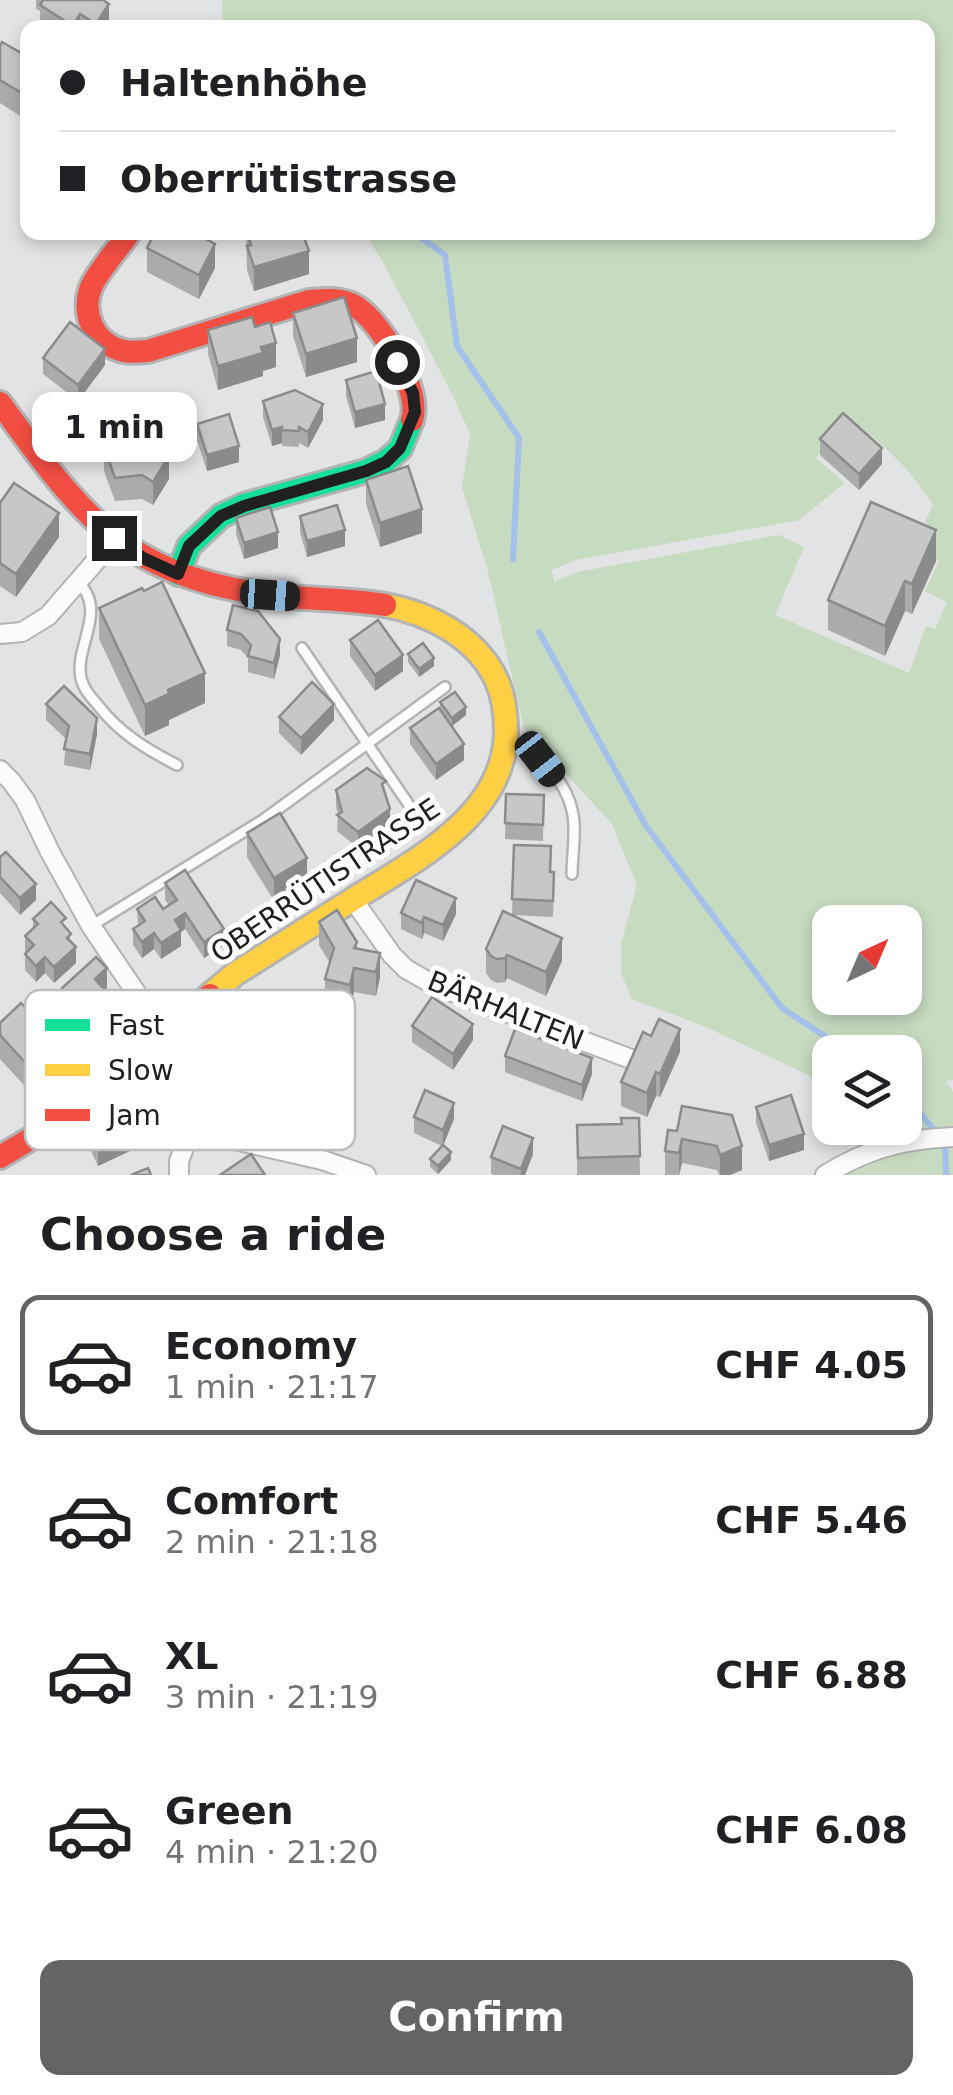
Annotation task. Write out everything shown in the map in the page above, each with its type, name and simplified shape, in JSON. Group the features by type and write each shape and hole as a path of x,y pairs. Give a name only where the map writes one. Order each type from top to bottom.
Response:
{"street":[{"path":"124,240 87,299 92,330 103,342 125,352 148,351 309,302 334,299 352,304 381,330 413,393 415,412 409,431 386,462 221,516 189,546 178,574"},
{"name":"OBERRÜTISTRASSE","path":"0,404 84,512 143,558 221,587 382,603 423,613 480,653 503,696 504,756 493,785 456,830 433,850 235,974 216,990"},
{"path":"0,634 22,632 48,616 114,538"},
{"path":"0,770 25,800 92,926 135,990"},
{"name":"BÄRHALTEN","path":"354,901 392,955 434,986 631,1059"},
{"path":"824,1175 847,1162 915,1138 953,1136"},
{"name":"OBERRÜTISTRASSE","path":"0,1157 25,1142"},
{"path":"178,1175 183,1150"},
{"path":"278,1150 366,1175"}],"lane":[{"path":"76,581 86,589 90,605 79,673 83,687 115,726 139,745 178,766"},
{"path":"302,648 422,824"},
{"path":"92,926 262,820 445,687"},
{"path":"506,744 520,746 540,759 572,806 572,874"}],"green space":[{"path":"222,0 953,0 953,1080 945,1081 953,1092 953,1175 836,1175 879,1145 922,1145 922,1035 812,1035 812,1077 706,1027 632,999 621,973 621,944 637,885 612,824 524,728 488,572 462,487 470,434 369,240 935,240 935,20 222,20","holes":["849,418 895,457 933,505 925,522 935,530 927,553 939,561 925,591 947,603 935,629 926,626 909,673 775,615 804,547 779,535 577,572 554,582 552,570 576,560 799,520 845,483 816,458"]}],"building":[{"path":"43,0 103,0 109,4 99,20 80,14 76,20 64,20 40,5"},
{"path":"2,42 20,52 20,92 0,80"},
{"path":"151,240 208,240 215,244 199,275 147,248"},
{"path":"249,240 305,240 309,251 254,267 247,246 251,245"},
{"path":"344,297 357,338 306,354 293,313"},
{"path":"252,317 255,327 270,322 276,343 261,347 263,353 218,366 208,330"},
{"path":"70,322 105,349 78,385 43,358"},
{"path":"376,371 385,404 355,412 346,380"},
{"path":"295,390 323,404 308,432 299,427 299,431 282,427 272,430 263,401"},
{"path":"843,413 882,448 859,474 820,439"},
{"path":"229,414 239,446 207,455 197,424"},
{"path":"139,434 158,442 156,445 169,456 153,482 142,475 115,478 104,447"},
{"path":"408,466 422,509 380,523 366,480"},
{"path":"14,483 59,513 16,574 0,563 0,503"},
{"path":"871,502 936,530 912,584 905,581 885,626 828,600"},
{"path":"337,505 345,530 307,541 300,516"},
{"path":"270,507 278,532 244,543 236,518"},
{"path":"162,582 205,673 145,705 99,608"},
{"path":"233,605 258,611 280,639 274,663 248,656 251,645 241,634 227,630"},
{"path":"378,620 403,655 375,675 350,640"},
{"path":"423,643 434,658 419,669 408,654"},
{"path":"312,682 334,704 301,738 279,717"},
{"path":"64,686 97,718 90,754 64,749 69,726 46,704"},
{"path":"455,692 466,707 452,718 440,702"},
{"path":"439,708 464,744 436,764 410,728"},
{"path":"367,768 386,781 382,784 390,809 358,832 337,815 342,812 336,790"},
{"path":"506,794 544,795 543,825 505,823"},
{"path":"280,813 307,858 274,878 247,833"},
{"path":"514,845 551,846 553,901 512,899"},
{"path":"6,852 36,884 20,898 0,877 0,857"},
{"path":"185,870 224,929 204,942 185,913 175,920 181,930 161,943 154,933 142,942 133,929 145,921 137,909 155,897 163,909 177,900 165,883"},
{"path":"416,880 456,898 443,925 424,917 422,923 401,913"},
{"path":"51,902 66,918 61,922 71,934 67,938 76,947 54,967 45,957 36,966 25,954 34,945 25,936 38,924 33,919"},
{"path":"337,910 357,942 354,948 380,953 376,972 354,968 350,985 325,979 334,948 319,922"},
{"path":"503,911 562,938 546,972 507,955 497,959 486,949"},
{"path":"96,957 107,968 95,979 105,990 62,988"},
{"path":"432,997 473,1024 453,1054 412,1026"},
{"path":"21,1003 25,1007 25,1062 0,1035 0,1023"},
{"path":"659,1019 680,1029 647,1093 621,1082 643,1032 651,1036"},
{"path":"515,1029 592,1058 582,1085 505,1056"},
{"path":"425,1090 454,1103 443,1130 414,1117"},
{"path":"791,1095 804,1134 769,1145 756,1107"},
{"path":"682,1106 732,1115 742,1146 720,1155 717,1146 682,1139 679,1153 665,1151 668,1130 677,1131"},
{"path":"621,1118 639,1118 640,1156 578,1158 577,1125 622,1124"},
{"path":"503,1126 533,1138 521,1169 491,1157"},
{"path":"443,1145 451,1152 438,1166 430,1159"},
{"path":"251,1154 265,1175 220,1175"},
{"path":"148,1168 151,1175 131,1175"}],"waterway":[{"path":"424,240 445,255 457,346 519,438 513,559"},
{"path":"539,632 646,826 782,1008 823,1035"},
{"path":"922,1115 945,1143 946,1175"}],"traffic: fast":[{"path":"178,574 189,546 221,516 244,505 366,471 386,461 400,449 412,420"}],"traffic: slow":[{"path":"216,990 452,833 490,788 502,762 504,705 487,664 450,629 385,605"}],"traffic: jam":[{"path":"124,240 97,276 89,294 88,315 92,325 113,347 148,351 309,301 344,302 365,314 397,358 411,392 412,420"},
{"path":"0,403 80,506 138,553 173,571 214,584 278,596 385,605"},
{"path":"0,1157 25,1142"}],"route":[{"path":"114,538 143,558 178,574 189,546 221,516 386,462 400,448 415,412 413,393 397,362"}]}
